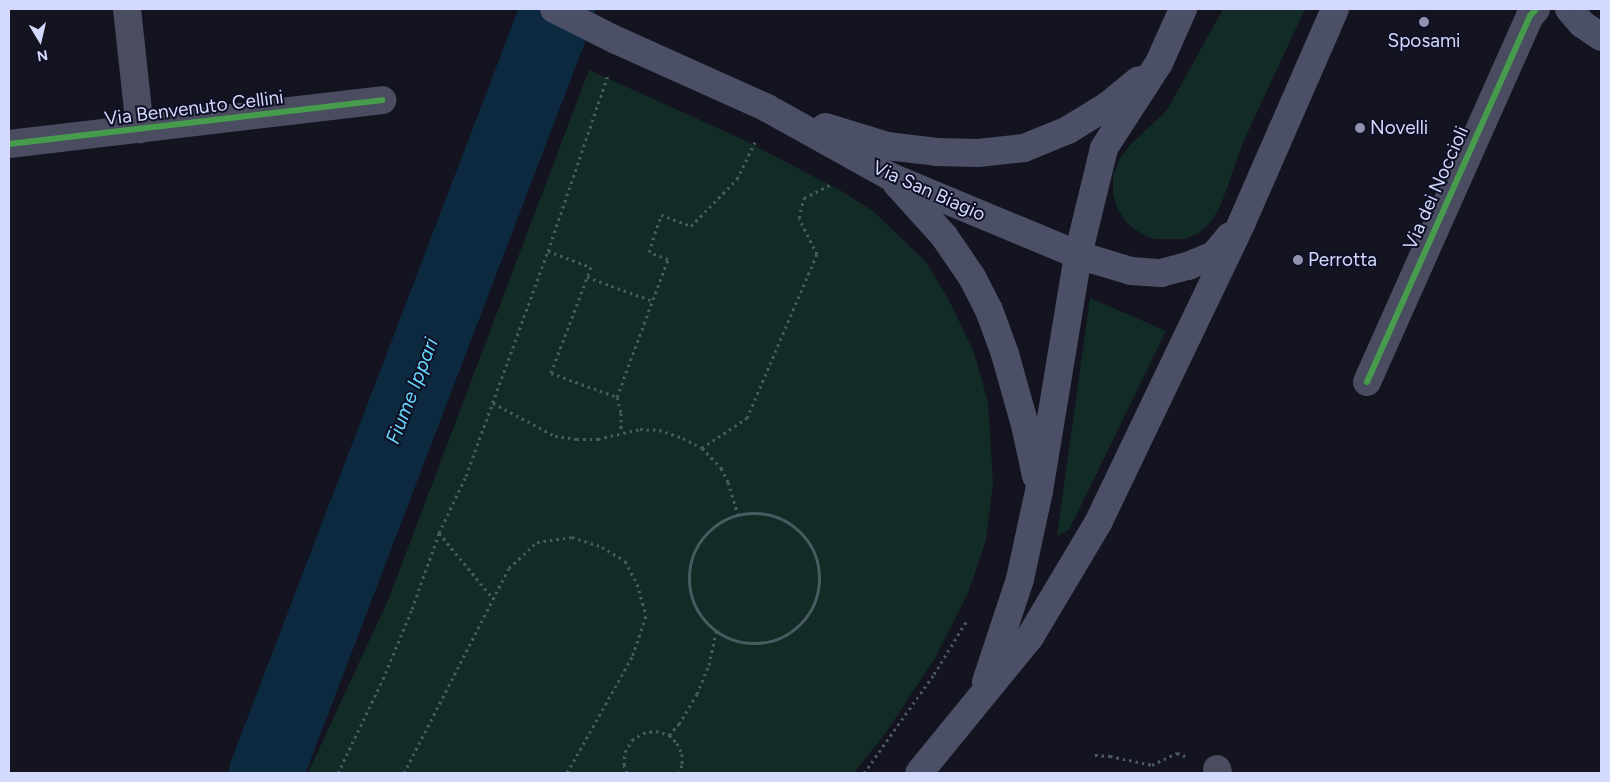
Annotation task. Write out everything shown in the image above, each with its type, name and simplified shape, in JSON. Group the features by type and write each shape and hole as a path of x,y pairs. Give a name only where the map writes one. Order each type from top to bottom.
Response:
{"main road":[{"name":"Via San Biagio","path":"554,9 616,40 766,108 891,177 1078,255 1131,271 1160,273 1188,266 1214,254 1242,222"},
{"path":"981,698 1020,580 1039,491 1078,255 1104,148 1159,63 1183,9"},
{"path":"919,773 1030,637 1098,523 1242,222 1335,9"},
{"path":"1569,9 1582,24 1601,37"},
{"path":"766,108 887,146 937,152 978,154 1024,148 1068,130 1107,106 1159,63"},
{"path":"891,177 944,236 972,277 989,310 1005,354 1025,425 1039,491"}],"street":[{"path":"126,9 140,129"},
{"name":"Via dei Noccioli","path":"1367,382 1530,16 1536,9"},
{"name":"Via Benvenuto Cellini","path":"9,144 382,100"}],"path":[{"path":"338,773 383,679 412,609 439,533 466,476 548,251 610,71"},
{"path":"621,432 622,413 617,397 668,259 649,252 661,215 691,226 737,178 758,136"},
{"path":"702,448 747,418 818,254 799,218 804,198 827,185 836,184"},
{"path":"548,251 590,267 551,373 617,397"},
{"path":"587,277 653,301"},
{"path":"493,403 555,436 598,439 640,429 659,430 683,438 702,448 721,468 728,482 738,515"},
{"path":"760,513 781,518 800,531 813,548 820,569 819,590 811,611 797,628 778,640 757,644 735,641 716,632 699,614 690,591 690,566 699,543 715,525 738,515 760,513"},
{"path":"439,533 492,597"},
{"path":"404,773 492,597 509,568 537,542 572,537 602,547 625,561 638,584 646,616 632,657 567,773"},
{"path":"864,773 934,674 967,620"},
{"path":"669,735 679,724 697,694 709,665 716,632"},
{"path":"627,773 624,766 625,752 632,740 643,733 656,731 669,735 677,743 682,754 682,764 679,773"},
{"path":"1095,755 1110,756 1152,765 1176,753 1190,757"}],"green space":[{"path":"1223,9 1305,9 1244,140 1220,207 1210,223 1199,233 1184,239 1153,239 1140,233 1127,223 1118,210 1113,193 1113,176 1119,160 1129,146 1167,110"},
{"path":"589,70 744,140 843,192 873,211 926,262 951,304 974,353 988,402 993,483 986,540 968,593 935,658 885,734 854,773 308,773 389,598"},
{"path":"1090,298 1166,331 1069,530 1057,536"}],"waterway":[{"name":"Fiume Ippari","path":"266,773 558,9"}],"cycle path":[{"path":"1367,382 1530,16 1536,9"},
{"path":"9,144 382,100"}],"place":[{"name":"Sposami","path":"1424,22"},
{"name":"Novelli","path":"1360,128"},
{"name":"Perrotta","path":"1298,260"}]}
